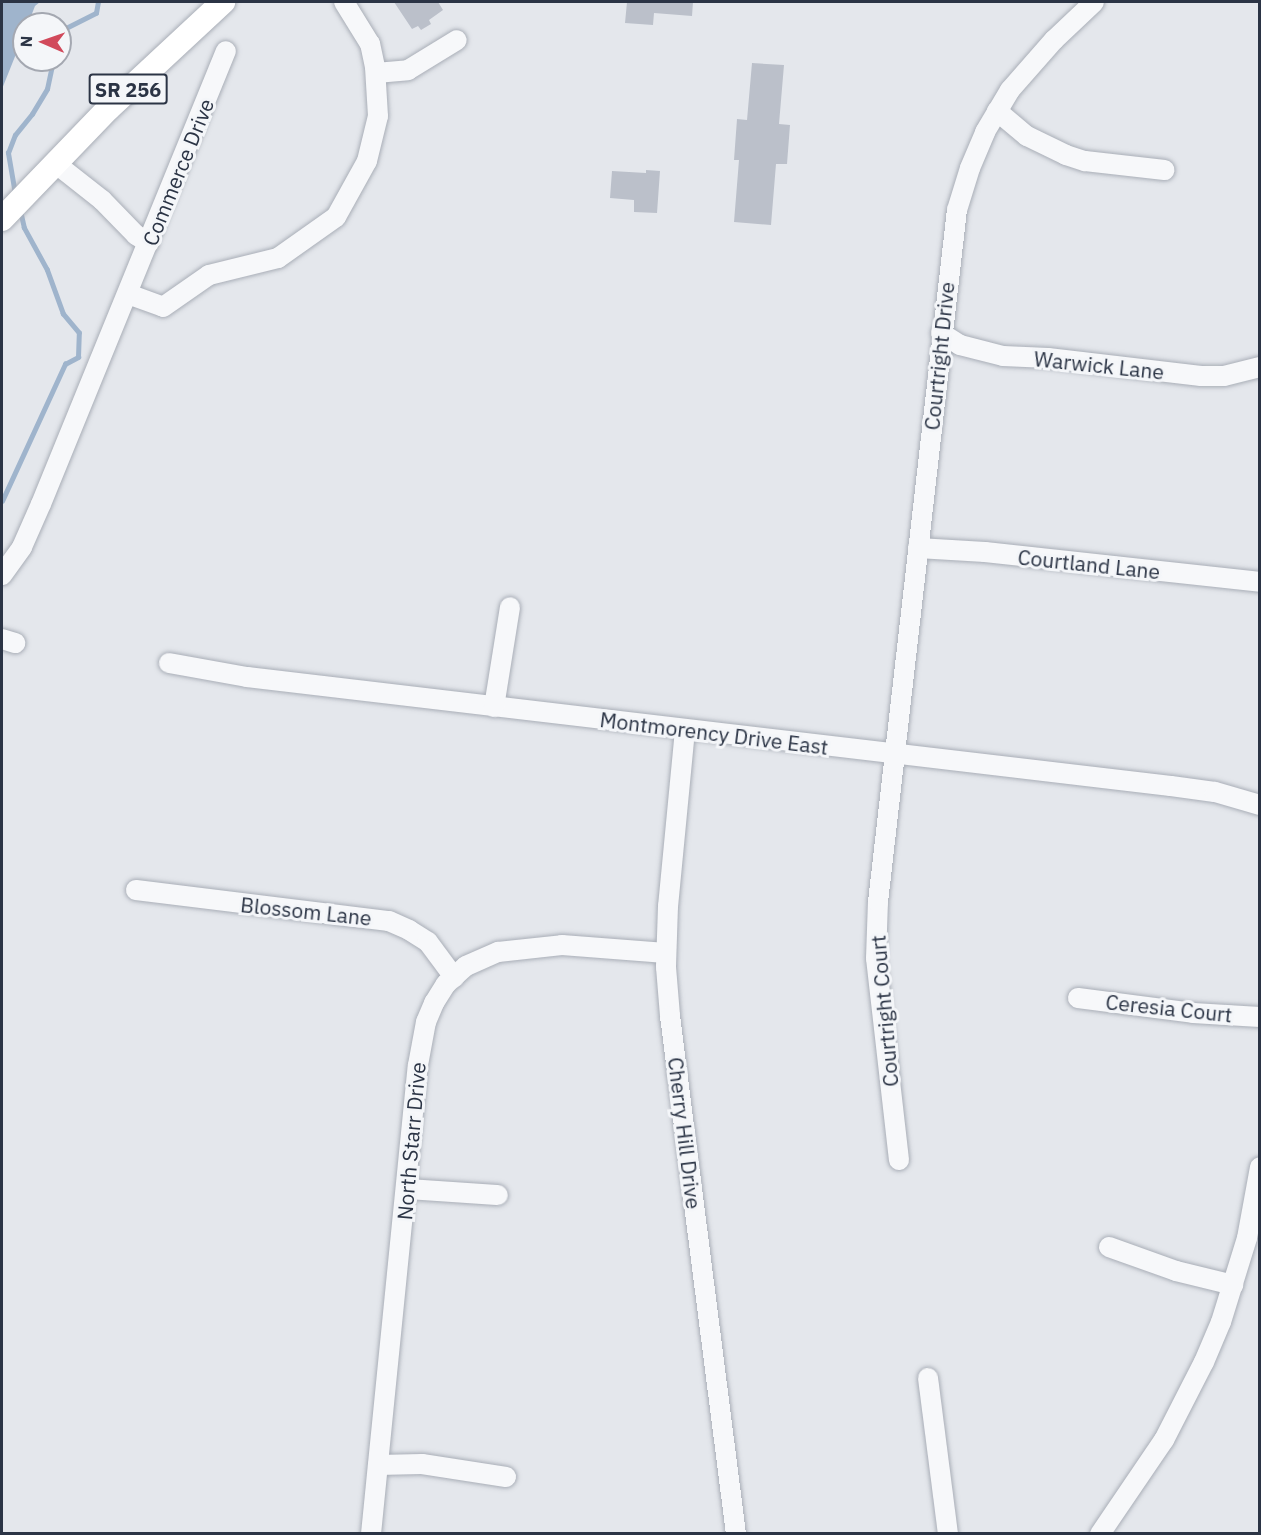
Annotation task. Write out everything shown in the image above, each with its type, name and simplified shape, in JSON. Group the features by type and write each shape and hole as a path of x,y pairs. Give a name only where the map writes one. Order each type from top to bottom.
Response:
{"main road":[{"name":"SR 256","path":"2,218 173,45 223,2"}],"street":[{"path":"128,294 163,307 209,275 278,258 336,217 367,161 378,116 375,73 369,44 344,2"},
{"name":"Courtright Drive","path":"893,754 957,210 970,168 997,111 1024,72 1094,2"},
{"path":"375,73 408,70 457,40"},
{"name":"Commerce Drive","path":"2,575 22,547 41,504 226,51"},
{"path":"997,111 1028,136 1066,155 1085,161 1164,170"},
{"path":"55,163 102,200 136,235 149,243"},
{"name":"Warwick Lane","path":"941,333 960,345 1003,356 1048,358 1201,376 1224,376 1260,367"},
{"name":"Courtland Lane","path":"918,548 985,552 1260,582"},
{"path":"494,707 510,607"},
{"name":"Montmorency Drive East","path":"169,663 247,677 1215,792 1258,805"},
{"name":"Cherry Hill Drive","path":"685,730 676,807 666,953 670,1017 736,1533"},
{"name":"Courtright Court","path":"893,754 878,902 876,958 899,1160"},
{"name":"Blossom Lane","path":"136,890 389,921 410,930 428,942 441,956 454,976"},
{"name":"North Starr Drive","path":"371,1533 421,1044 434,1003 454,976 478,959 498,952 527,947 562,945 666,953"},
{"name":"Ceresia Court","path":"1078,998 1193,1013 1260,1017"},
{"path":"1100,1533 1164,1440 1204,1362 1233,1285 1254,1208 1260,1167"},
{"path":"407,1189 498,1195"},
{"path":"1109,1247 1176,1272 1233,1285"},
{"path":"928,1378 948,1533"},
{"path":"378,1465 422,1464 506,1477"}],"water":[{"path":"2,2 40,2 33,12 12,12 12,64 2,89"}],"building":[{"path":"394,2 438,2 443,10 429,20 431,24 421,30 418,26 412,29"},
{"path":"627,2 693,2 692,16 654,13 653,25 625,23"},
{"path":"752,63 784,65 779,124 790,125 787,164 776,164 771,225 734,222 739,160 734,160 737,119 747,120"},
{"path":"646,170 660,171 657,213 634,212 634,200 610,198 612,171 646,173"}],"waterway":[{"path":"72,25 96,13 98,2"},
{"path":"15,194 8,153 15,135 32,114 47,89 51,72"},
{"path":"2,501 65,364 78,357 79,333 63,314 47,270 24,228 20,211"}]}
